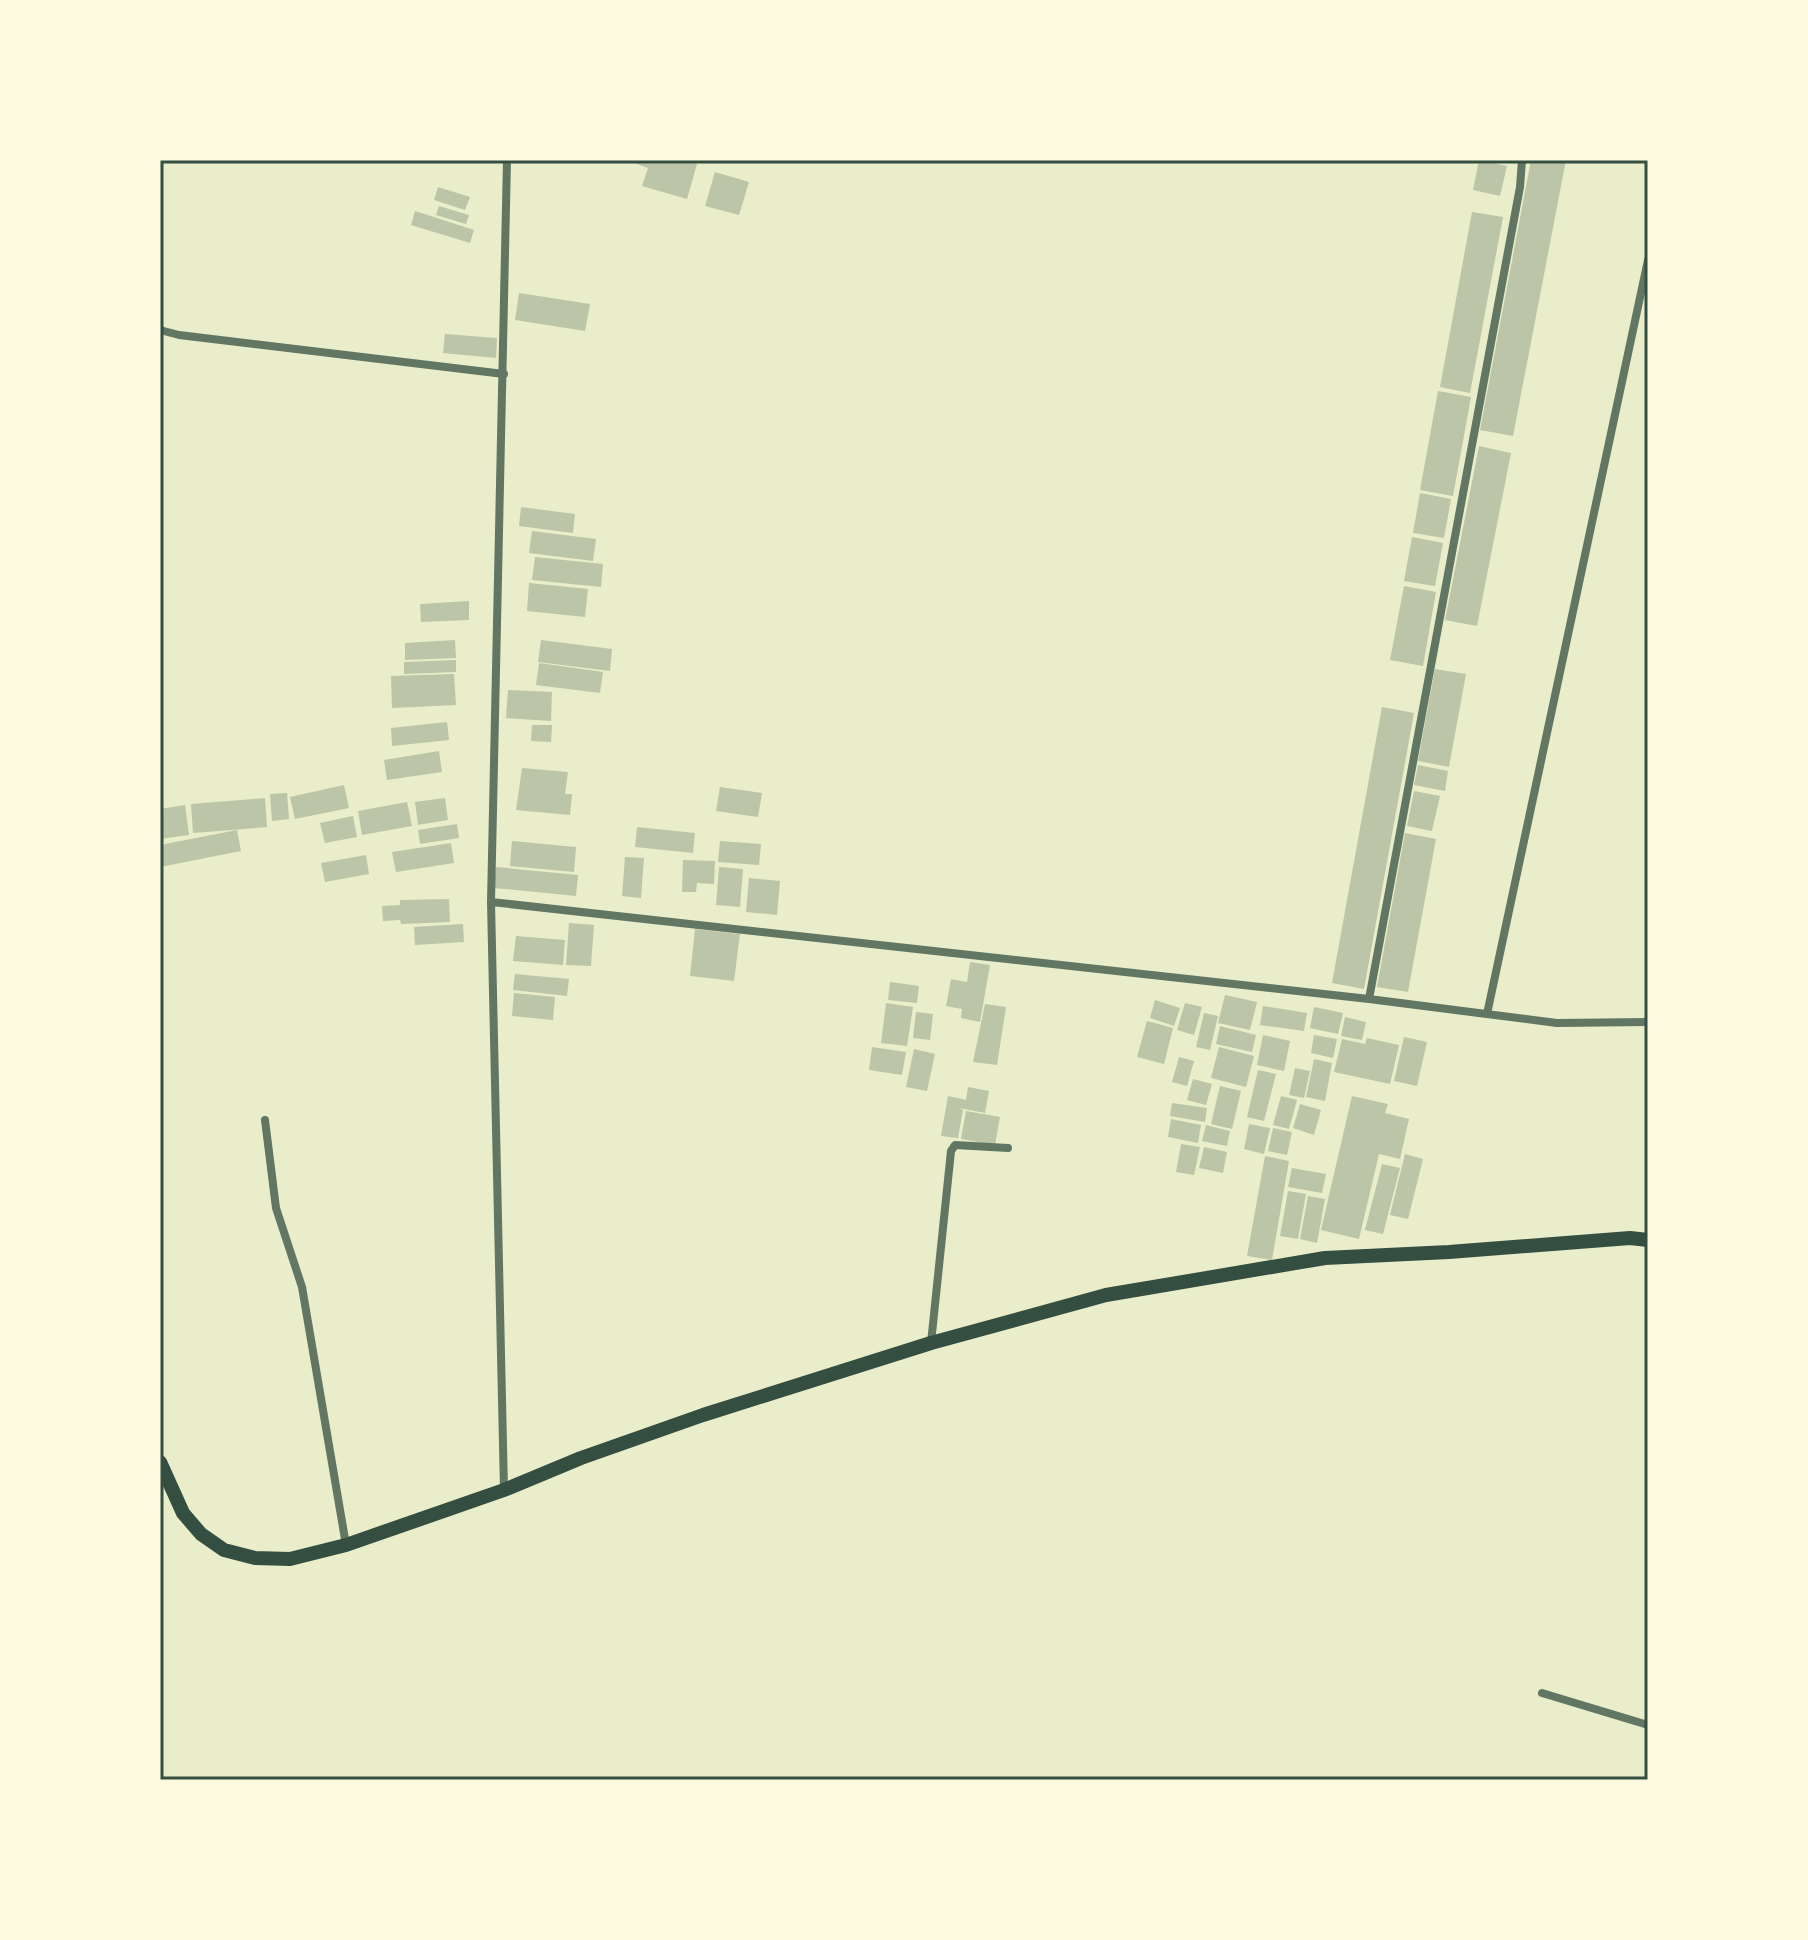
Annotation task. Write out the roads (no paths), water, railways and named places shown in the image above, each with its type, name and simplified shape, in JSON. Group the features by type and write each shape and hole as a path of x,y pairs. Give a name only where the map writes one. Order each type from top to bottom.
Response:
{"main road":[{"path":"160,1462 183,1513 201,1534 224,1550 255,1558 290,1559 346,1545 690,1420 931,1343 1106,1295 1325,1258 1630,1238 1648,1240"}],"street":[{"path":"504,1490 491,902 507,160"},
{"path":"1369,999 1520,187 1522,160"},
{"path":"1487,1014 1648,260"},
{"path":"160,330 179,335 504,374"},
{"path":"491,902 1369,999 1557,1023 1648,1022"},
{"path":"265,1120 276,1208 302,1287 346,1545"},
{"path":"931,1343 951,1151 955,1145 965,1144 1008,1148"},
{"path":"1542,1693 1648,1725"}]}
